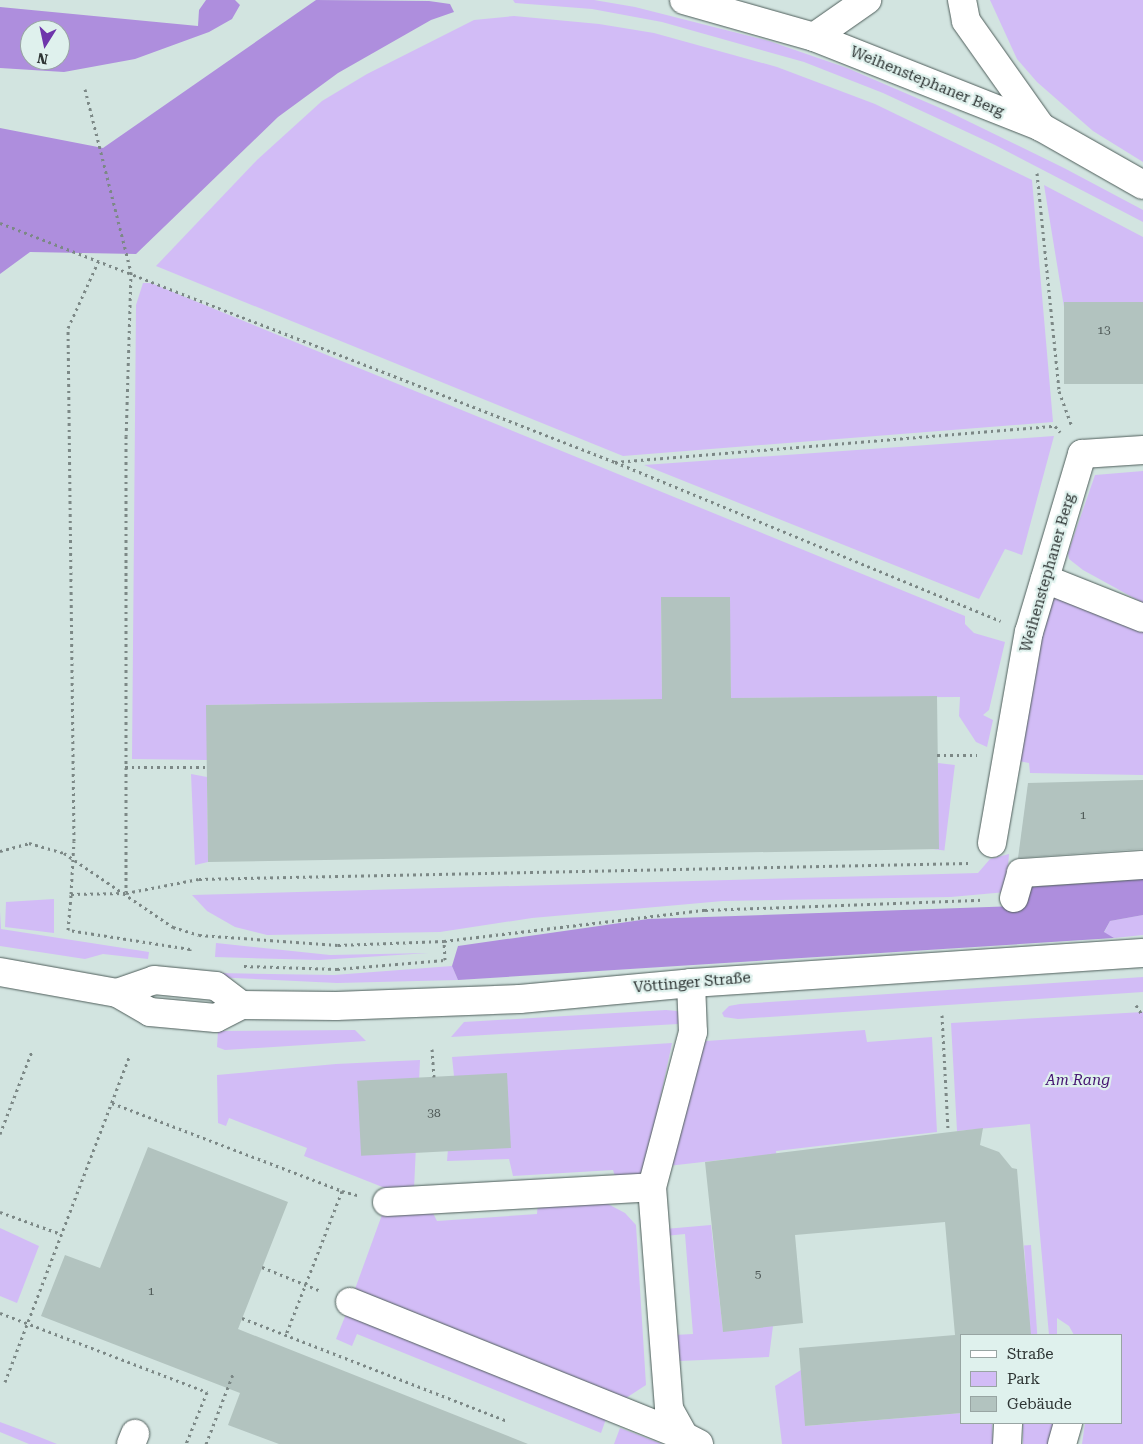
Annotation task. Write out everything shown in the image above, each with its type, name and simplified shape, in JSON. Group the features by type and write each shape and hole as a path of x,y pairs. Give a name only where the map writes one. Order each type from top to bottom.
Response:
{"main road":[{"name":"Weihenstephaner Berg","path":"684,0 814,37 1041,127 1143,185"},
{"path":"814,37 867,0"},
{"name":"Weihenstephaner Berg","path":"962,0 966,20 1041,127"},
{"path":"1082,454 1143,450"},
{"name":"Weihenstephaner Berg","path":"992,842 1029,632 1082,454"},
{"path":"1045,579 1143,618"},
{"path":"1014,898 1020,873 1143,865"},
{"name":"Vöttinger Straße","path":"0,972 117,992 150,1012 216,1018 241,1005 316,1006 520,998 691,982 1143,953"},
{"path":"691,982 692,1032 652,1187 669,1409 692,1440"},
{"path":"387,1202 652,1187"},
{"path":"350,1302 692,1440"},
{"path":"1007,1444 1008,1424"},
{"path":"1062,1444 1068,1424"}],"path":[{"path":"85,89 130,272 126,436 126,893"},
{"path":"1037,174 1059,391 1082,454"},
{"path":"0,223 615,462 1029,632"},
{"path":"98,260 68,328 73,859 68,930 190,949 189,956"},
{"path":"615,462 1055,426 1082,454"},
{"path":"937,755 1007,755"},
{"path":"125,767 207,767"},
{"path":"71,894 126,893 199,879 966,866 992,842"},
{"path":"0,851 29,843 73,859 126,893 173,928 199,935 338,945 444,941 705,910 1014,898"},
{"path":"236,966 337,969 445,960 444,941"},
{"path":"1136,1005 1143,1016"},
{"path":"942,1015 948,1131"},
{"path":"432,1049 434,1077"},
{"path":"0,1134 32,1050"},
{"path":"5,1382 130,1055"},
{"path":"112,1103 342,1191 286,1335"},
{"path":"0,1212 62,1234"},
{"path":"262,1267 350,1302"},
{"path":"0,1313 207,1392 186,1444"},
{"path":"242,1318 508,1421"},
{"path":"206,1444 233,1374"}],"green space":[{"path":"513,0 594,0 635,7 769,41 847,68 947,111 1064,168 1143,210 1143,222 995,145 883,93 804,62 662,22 592,9 515,3"},
{"path":"990,0 1143,0 1143,162 1093,131 1037,82 1017,59"},
{"path":"514,16 599,24 654,33 777,67 875,104 1032,180 1053,422 623,456 156,266 257,160 322,101 367,74 474,20"},
{"path":"1044,185 1143,237 1143,302 1064,307"},
{"path":"143,283 151,283 965,616 965,624 974,633 1005,642 989,710 983,715 993,720 987,747 976,742 959,716 960,697 731,698 729,597 661,597 662,699 207,705 207,760 132,759 136,305"},
{"path":"1054,436 1022,555 1005,549 979,599 644,465"},
{"path":"1143,471 1143,603 1083,570 1069,559 1068,553 1095,475"},
{"path":"1052,591 1143,628 1143,775 1030,773 1029,763 1013,760"},
{"path":"938,763 955,765 944,850 928,848"},
{"path":"191,774 207,777 208,862 195,865"},
{"path":"1009,854 1006,892 951,897 723,901 532,918 440,932 267,935 235,927 207,911 192,895 978,873 990,859"},
{"path":"54,899 54,933 5,927 6,902"},
{"path":"0,911 1,929 149,952 148,959 103,954 85,959 0,946"},
{"path":"1143,915 1143,935 1114,938 1104,933 1110,921"},
{"path":"216,943 330,955 429,953 319,960 215,957"},
{"path":"452,966 458,980 337,983 214,977 217,973 334,975"},
{"path":"1143,977 1143,992 738,1019 724,1017 722,1013 729,1006 740,1004"},
{"path":"666,1010 677,1011 680,1015 678,1024 451,1037 464,1022"},
{"name":"Am Rang","path":"1143,1012 1143,1444 1082,1444 1085,1424 1123,1424 1123,1334 1073,1334 1069,1326 1057,1318 1057,1334 1049,1334 1030,1124 957,1131 951,1023"},
{"path":"355,1030 366,1041 225,1050 217,1047 218,1031"},
{"path":"865,1030 867,1042 932,1037 937,1132 776,1151 779,1182 755,1156 668,1166 691,1067 706,1041"},
{"path":"672,1043 644,1174 615,1176 613,1170 513,1176 509,1159 447,1161 454,1076 452,1057"},
{"path":"420,1060 414,1189 390,1190 304,1156 307,1148 229,1118 226,1126 218,1123 217,1075 336,1064"},
{"path":"538,1202 606,1203 625,1213 636,1225 646,1385 626,1398 355,1289 383,1212 432,1211 437,1221 537,1214"},
{"path":"711,1225 723,1331 773,1326 769,1357 680,1361 674,1335 693,1334 685,1234 665,1236 665,1229"},
{"path":"0,1228 39,1246 17,1303 0,1296"},
{"path":"1024,1245 1031,1245 1037,1334 1030,1334"},
{"path":"346,1314 606,1419 601,1433 357,1334 352,1346 336,1339"},
{"path":"801,1370 806,1426 960,1413 960,1424 992,1424 993,1444 782,1444 775,1386"},
{"path":"0,1422 57,1444 29,1444 0,1432"},
{"path":"1023,1424 1053,1424 1053,1444 1023,1444"},
{"path":"620,1428 662,1444 614,1444"}],"shaded area":[{"path":"206,0 235,0 240,5 232,19 209,32 135,59 64,72 32,70 70,70 70,20 20,20 20,69 0,68 0,7 198,26 199,10"},
{"path":"316,0 429,1 450,4 454,12 431,20 338,73 278,117 136,254 30,252 0,274 0,128 103,148"},
{"path":"1143,879 1143,915 1110,921 1104,932 1114,938 458,980 452,966 458,946 648,919 1017,906 1027,887"}],"building":[{"path":"1064,302 1143,302 1143,384 1064,384"},
{"path":"661,597 730,597 731,698 937,696 939,849 208,862 206,705 662,699"},
{"path":"1143,780 1143,849 1018,858 1028,783"},
{"path":"507,1073 511,1148 361,1156 357,1081"},
{"path":"983,1128 980,1145 999,1152 1012,1168 1017,1169 1031,1334 960,1334 960,1413 805,1426 799,1348 955,1335 945,1222 795,1235 803,1323 723,1332 705,1162"},
{"path":"148,1147 288,1202 238,1329 528,1444 279,1444 228,1425 240,1393 41,1316 65,1255 100,1268"}]}
